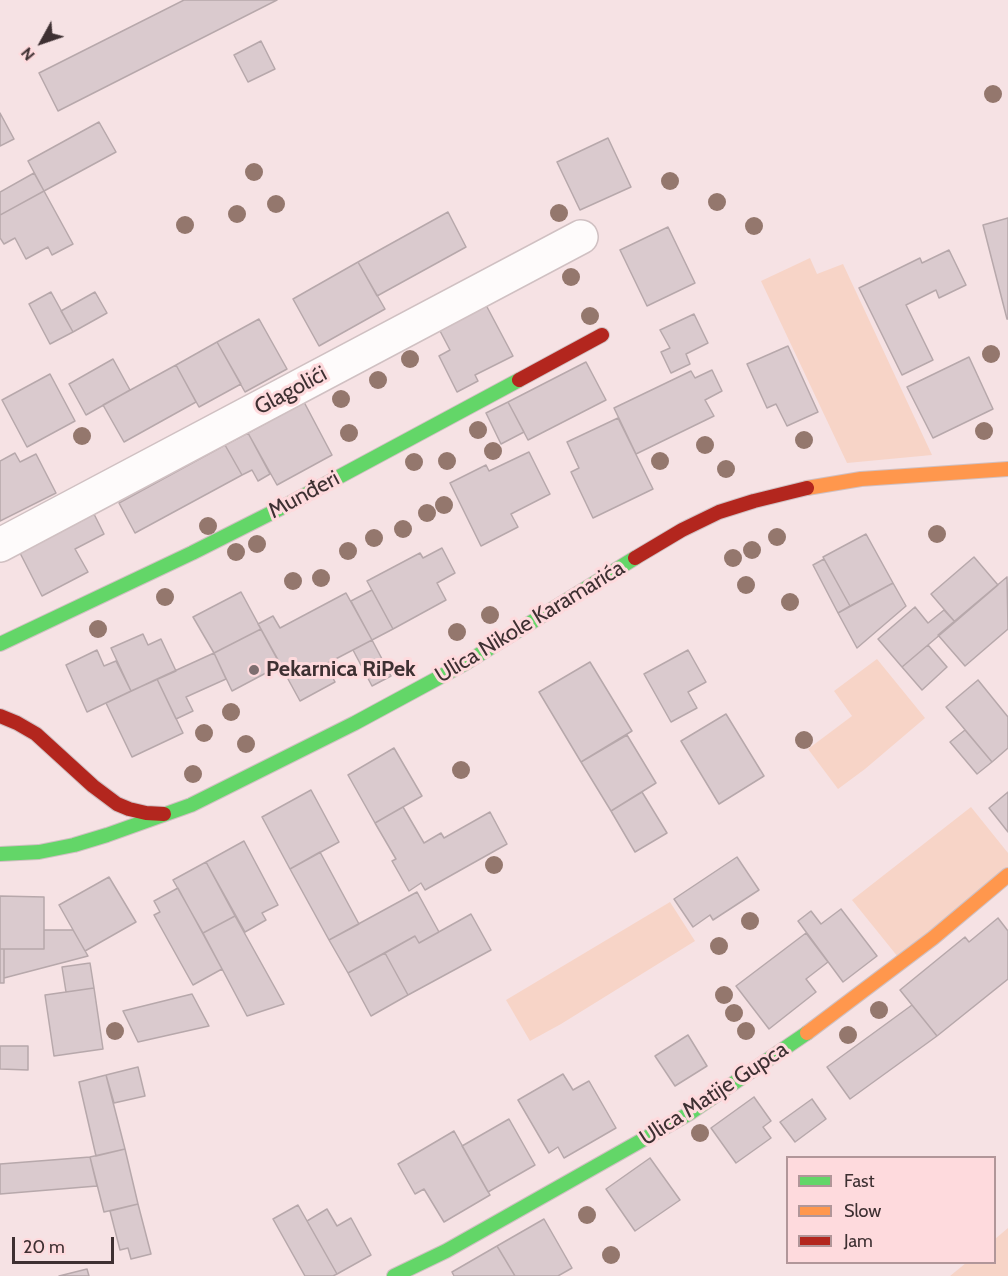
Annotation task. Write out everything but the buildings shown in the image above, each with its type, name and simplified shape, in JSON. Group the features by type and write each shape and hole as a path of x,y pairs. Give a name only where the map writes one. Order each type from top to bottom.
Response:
{"street":[{"name":"Glagolići","path":"0,545 581,237"},
{"name":"Munđeri","path":"0,644 281,508 602,335"},
{"name":"Ulica Nikole Karamarića","path":"0,854 39,852 75,845 191,806 464,664 617,568 718,512 820,485 861,479 1008,469"},
{"path":"0,716 36,734 93,786 117,804 146,813 165,814"},
{"name":"Ulica Matije Gupca","path":"394,1276 456,1245 690,1113 797,1040 933,938 1008,875"}],"shaded area":[{"path":"810,258 817,274 843,264 932,455 847,463 761,281"},
{"path":"877,659 925,718 838,789 808,749 852,716 834,691"},
{"path":"971,807 1008,853 1008,870 898,957 852,900"},
{"path":"670,902 695,941 530,1041 506,1000"},
{"path":"1008,1228 1008,1276 950,1276 965,1264 996,1264 996,1238"}],"traffic: fast":[{"path":"0,644 281,508 519,380"},
{"path":"0,854 39,852 74,845 191,805 355,723 464,664 635,558"},
{"path":"394,1276 446,1251 690,1113 807,1033"}],"traffic: slow":[{"path":"807,488 861,479 1008,469"},
{"path":"807,1033 933,938 1008,875"}],"traffic: jam":[{"path":"519,380 602,335"},
{"path":"635,558 682,530 719,512 807,488"},
{"path":"0,716 36,734 93,786 117,804 146,813 164,814"}],"place":[{"name":"Pekarnica RiPek","path":"254,670"}]}
